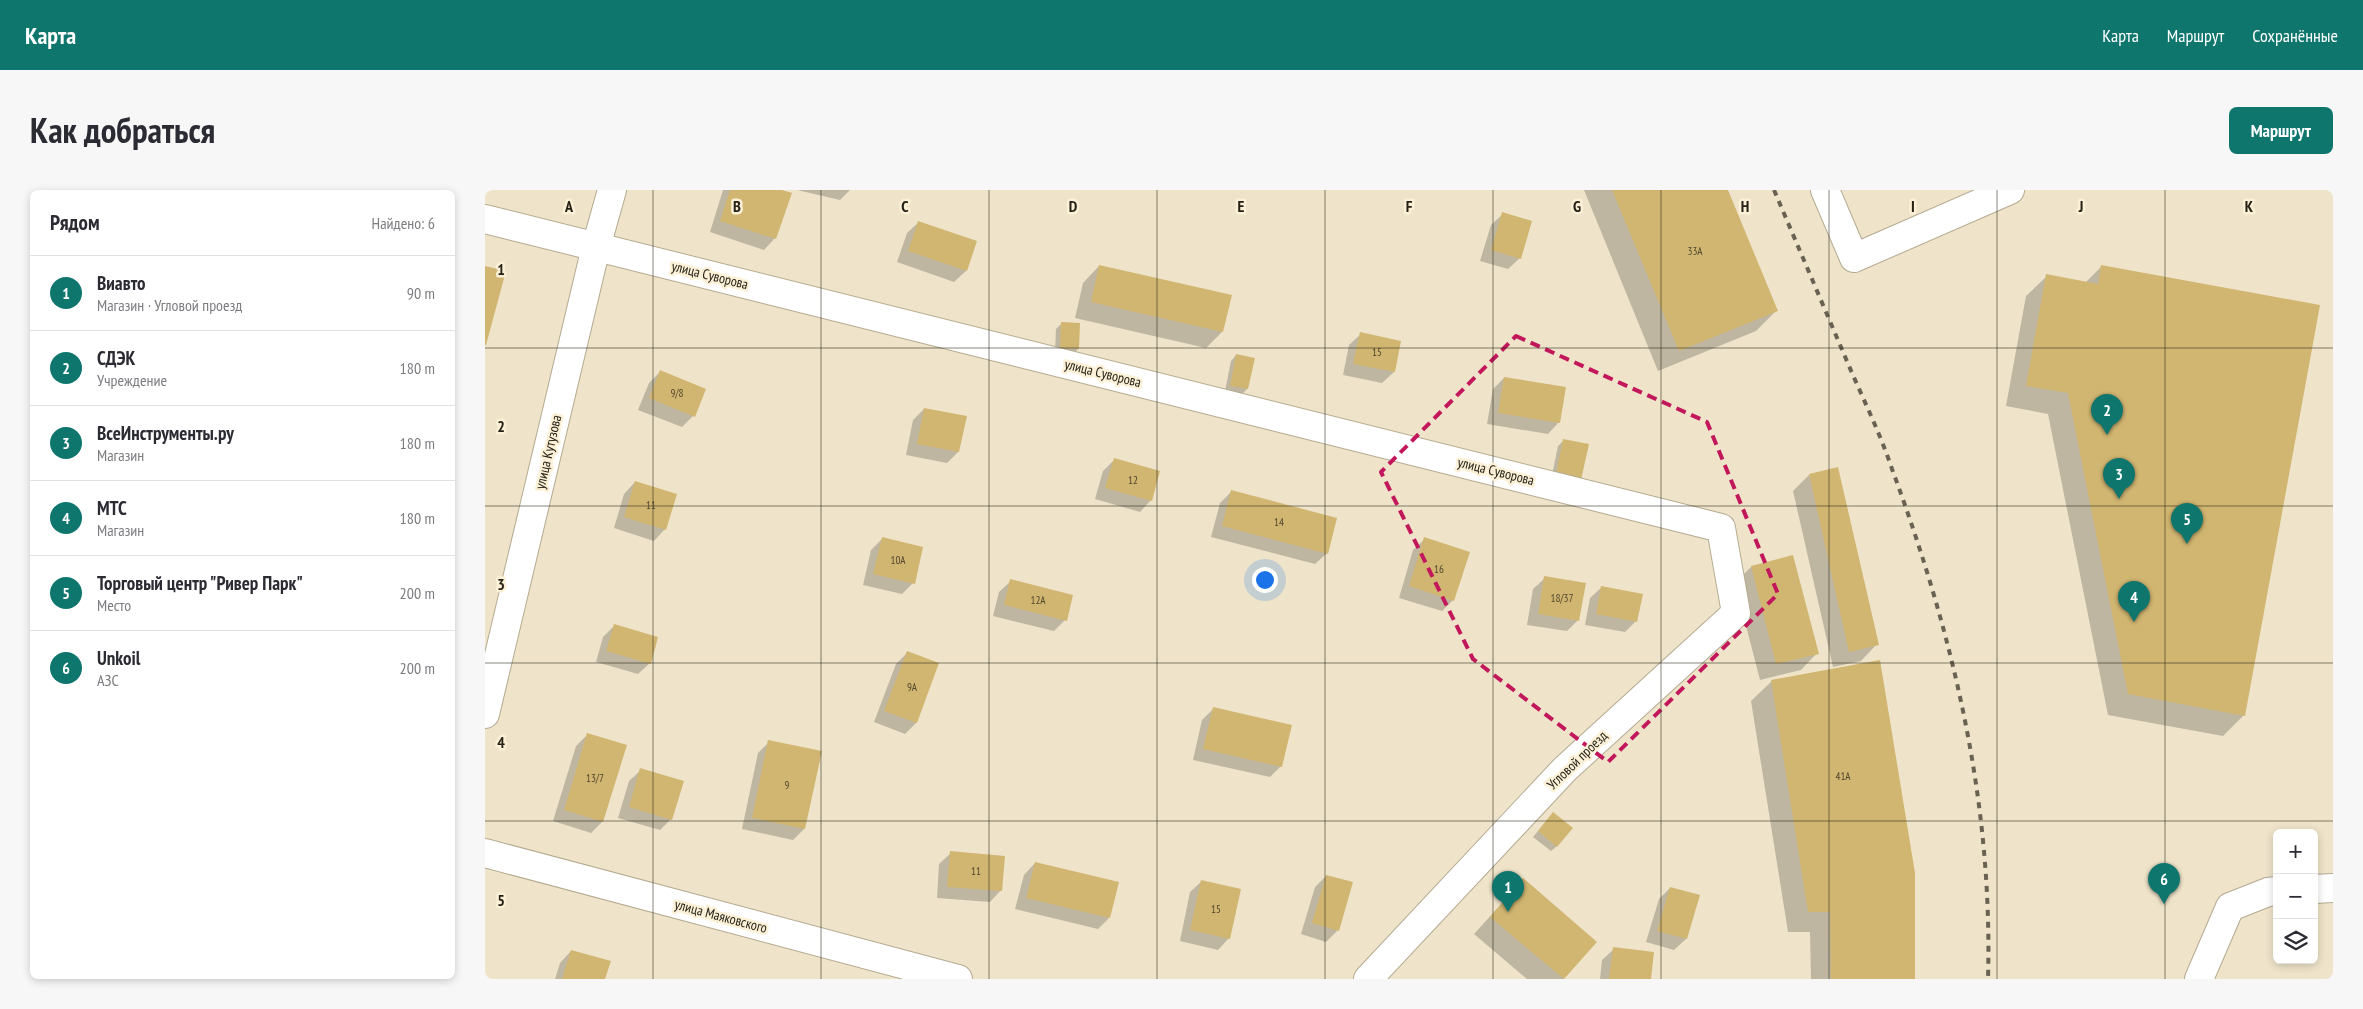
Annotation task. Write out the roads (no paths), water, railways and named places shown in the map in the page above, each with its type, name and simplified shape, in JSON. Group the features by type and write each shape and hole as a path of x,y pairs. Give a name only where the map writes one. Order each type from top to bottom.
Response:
{"street":[{"name":"улица Кутузова","path":"485,714 596,247 612,190"},
{"path":"1825,190 1854,258 2011,190"},
{"name":"улица Суворова","path":"485,219 1721,528"},
{"name":"Угловой проезд","path":"1368,979 1565,769 1736,613 1721,528"},
{"name":"улица Маяковского","path":"485,853 958,979"},
{"path":"2318,889 2333,888"},
{"path":"2199,979 2230,907 2273,891"}],"railway":[{"path":"1774,190 1888,457 1914,531 1951,656 1976,783 1984,848 1988,913 1988,979"}],"place":[{"name":"СДЭК","path":"2107,435"},
{"name":"ВсеИнструменты.ру","path":"2119,499"},
{"name":"Торговый центр \"Ривер Парк\"","path":"2187,544"},
{"name":"МТС","path":"2134,622"},
{"name":"Unkoil","path":"2164,904"},
{"name":"Виавто","path":"1508,912"}]}
